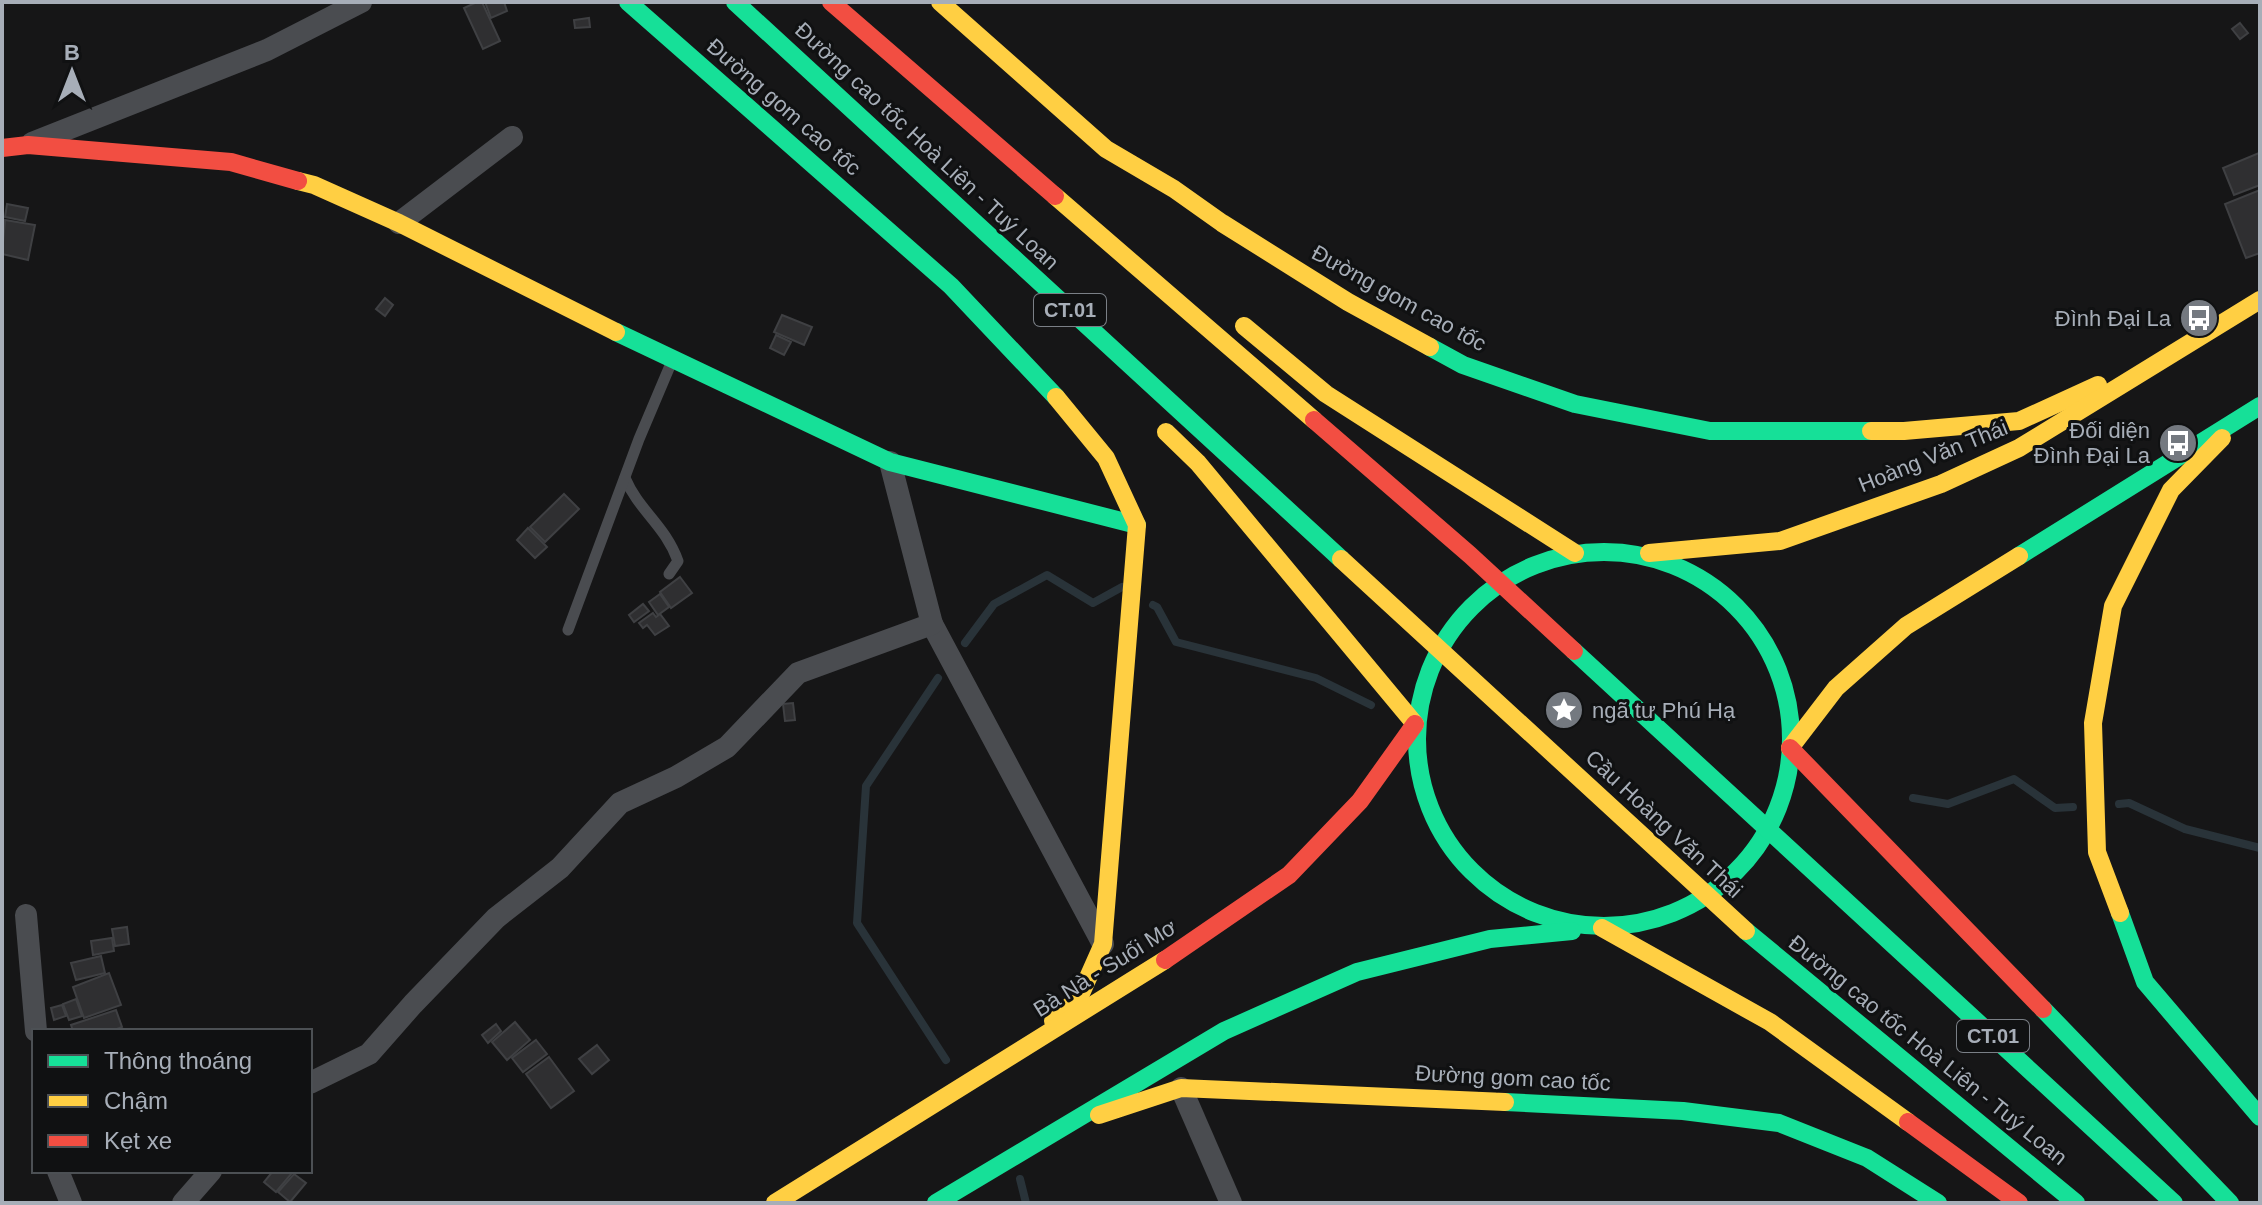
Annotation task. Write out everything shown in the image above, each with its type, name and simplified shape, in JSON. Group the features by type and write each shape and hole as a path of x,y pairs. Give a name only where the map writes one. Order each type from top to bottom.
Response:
{"main road":[{"name":"Đường gom cao tốc","path":"628,2 961,296 1041,379 1106,458 1137,525 1103,944 1079,998 1028,1044"},
{"path":"727,2 1030,298"},
{"name":"Đường cao tốc Hoà Liên - Tuý Loan","path":"735,2 1405,618"},
{"name":"Đường cao tốc Hoà Liên - Tuý Loan","path":"831,2 1470,555 2174,1203"},
{"path":"854,2 975,103"},
{"name":"Đường gom cao tốc","path":"940,2 1106,149 1174,189 1222,223 1373,316 1463,365 1575,404 1710,431 1904,431 2019,421 2187,345"},
{"path":"2,148 28,145 231,162 314,185 399,223 672,360 890,462 1137,525"},
{"name":"Hoàng Văn Thái","path":"1637,554 1780,541 1941,484 2019,448 2260,300"},
{"path":"1229,314 1326,394 1575,553"},
{"path":"1790,748 1836,688 1906,626 2252,411"},
{"path":"2252,411 2171,490 2125,580 2113,606 2093,723 2097,852 2145,982 2260,1117"},
{"path":"1153,419 1198,463 1415,724"},
{"path":"936,1203 1224,1031 1357,972 1490,939 1602,928 1663,918 1718,889 1760,845 1786,789 1793,724 1779,668 1745,615 1697,575 1637,554 1575,553 1515,573 1465,611 1430,663 1415,724 1420,786 1445,842 1487,887 1541,917 1602,928 1770,1022 2019,1203"},
{"name":"Cầu Hoàng Văn Thái","path":"1405,618 1750,935"},
{"name":"Bà Nà - Suối Mơ","path":"775,1203 1179,952 1289,875 1360,801 1415,724"},
{"path":"1790,748 2230,1203"},
{"name":"Đường cao tốc Hoà Liên - Tuý Loan","path":"1750,935 2076,1203"},
{"name":"Đường gom cao tốc","path":"1071,1124 1181,1088 1683,1111 1779,1123 1867,1158 1938,1203"}],"street":[{"path":"28,145 267,50 361,2"},
{"path":"399,223 512,137"},
{"path":"890,462 932,624 1103,944"},
{"path":"312,1082 369,1054 496,918 560,868 620,803 676,777 727,747 798,673 932,624"},
{"path":"26,915 36,1029"},
{"path":"1181,1088 1231,1203"},
{"path":"59,1173 71,1203"},
{"path":"183,1203 209,1173"}],"lane":[{"path":"568,630 672,360"},
{"path":"625,478 633,498 656,521 670,541 678,561 669,574"}],"building":[{"path":"482,2 500,41 483,49 464,8"},
{"path":"485,2 504,2 507,11 491,18"},
{"path":"589,18 590,27 575,28 574,20"},
{"path":"2240,23 2248,33 2240,39 2232,29"},
{"path":"2259,153 2260,185 2234,195 2223,168"},
{"path":"2260,190 2260,253 2246,258 2225,204"},
{"path":"7,204 28,208 25,221 5,217"},
{"path":"5,220 35,225 28,260 2,254"},
{"path":"385,298 393,305 385,316 376,309"},
{"path":"782,315 812,327 804,345 774,332"},
{"path":"776,335 791,342 784,355 770,348"},
{"path":"564,494 579,509 545,542 530,527"},
{"path":"528,528 547,547 535,558 517,540"},
{"path":"680,577 692,593 671,608 660,592"},
{"path":"660,594 669,607 658,615 649,602"},
{"path":"643,604 649,611 634,622 629,615"},
{"path":"653,613 656,617 660,614 669,626 655,635 647,625 643,628 639,623"},
{"path":"793,703 795,720 785,721 783,704"},
{"path":"127,927 129,944 115,946 112,929"},
{"path":"112,938 114,951 93,955 91,941"},
{"path":"101,956 105,973 76,980 71,963"},
{"path":"109,973 121,1005 84,1018 73,987"},
{"path":"76,999 82,1016 69,1020 63,1004"},
{"path":"62,1005 66,1016 54,1020 51,1008"},
{"path":"116,1010 122,1027 72,1029 71,1025"},
{"path":"515,1022 530,1040 507,1060 492,1042"},
{"path":"496,1024 501,1031 488,1043 482,1035"},
{"path":"536,1040 547,1054 523,1072 512,1058"},
{"path":"597,1045 609,1060 592,1074 579,1059"},
{"path":"549,1057 574,1091 551,1108 526,1074"},
{"path":"271,1173 292,1173 276,1192 264,1182"},
{"path":"294,1174 306,1183 290,1202 278,1192"}],"waterway":[{"path":"965,643 994,604 1047,575 1093,603 1122,587"},
{"path":"1153,605 1176,642 1316,678 1371,705"},
{"path":"938,678 866,786 857,923 946,1060"},
{"path":"1913,798 1948,804 2014,779 2055,808 2073,807"},
{"path":"2119,804 2129,803 2185,829 2260,848"},
{"path":"1020,1179 1026,1203"}],"traffic: fast":[{"path":"628,2 951,286 1056,397"},
{"path":"735,2 1341,559"},
{"path":"616,332 890,462 1137,525"},
{"path":"1430,347 1463,365 1575,404 1710,431 1871,431"},
{"path":"2019,556 2260,406"},
{"path":"1604,552 1640,556 1676,566 1723,594 1749,620 1777,667 1787,703 1791,739 1787,775 1777,811 1749,858 1723,884 1676,912 1640,922 1604,926 1568,922 1532,912 1485,884 1459,858 1431,811 1421,775 1417,739 1421,703 1431,667 1459,620 1485,594 1532,566 1568,556 1604,552"},
{"path":"1574,651 2174,1203"},
{"path":"2120,913 2145,982 2260,1117"},
{"path":"936,1203 1224,1031 1357,972 1490,939 1572,931"},
{"path":"1746,931 2076,1203"},
{"path":"2043,1009 2230,1203"},
{"path":"1505,1102 1683,1111 1779,1123 1867,1158 1938,1203"}],"traffic: slow":[{"path":"940,2 1106,149 1174,189 1348,302 1430,347"},
{"path":"298,181 314,185 399,223 616,332"},
{"path":"1055,196 1314,420"},
{"path":"1649,553 1780,541 1941,484 2019,448 2260,300"},
{"path":"1244,326 1326,394 1575,553"},
{"path":"1871,431 2019,421 2098,385"},
{"path":"1053,1021 1079,998 1103,944 1137,525 1106,458 1056,397"},
{"path":"1166,432 1198,463 1415,724"},
{"path":"2120,913 2097,852 2093,723 2113,606 2171,490 2222,438"},
{"path":"1790,748 1836,688 1906,626 2019,556"},
{"path":"1341,559 1746,931"},
{"path":"1602,928 1770,1022 1908,1122"},
{"path":"775,1203 1165,960"},
{"path":"1099,1115 1181,1088 1505,1102"}],"traffic: jam":[{"path":"831,2 1055,196"},
{"path":"2,148 28,145 231,162 298,181"},
{"path":"1314,420 1470,555 1574,651"},
{"path":"1165,960 1289,875 1360,801 1415,724"},
{"path":"1790,748 2043,1009"},
{"path":"1908,1122 2019,1203"}],"place":[{"name":"Đình Đại La","path":"2199,318"},
{"name":"Đối diện Đình Đại La","path":"2178,443"},
{"name":"ngã tư Phú Hạ","path":"1564,710"}]}
